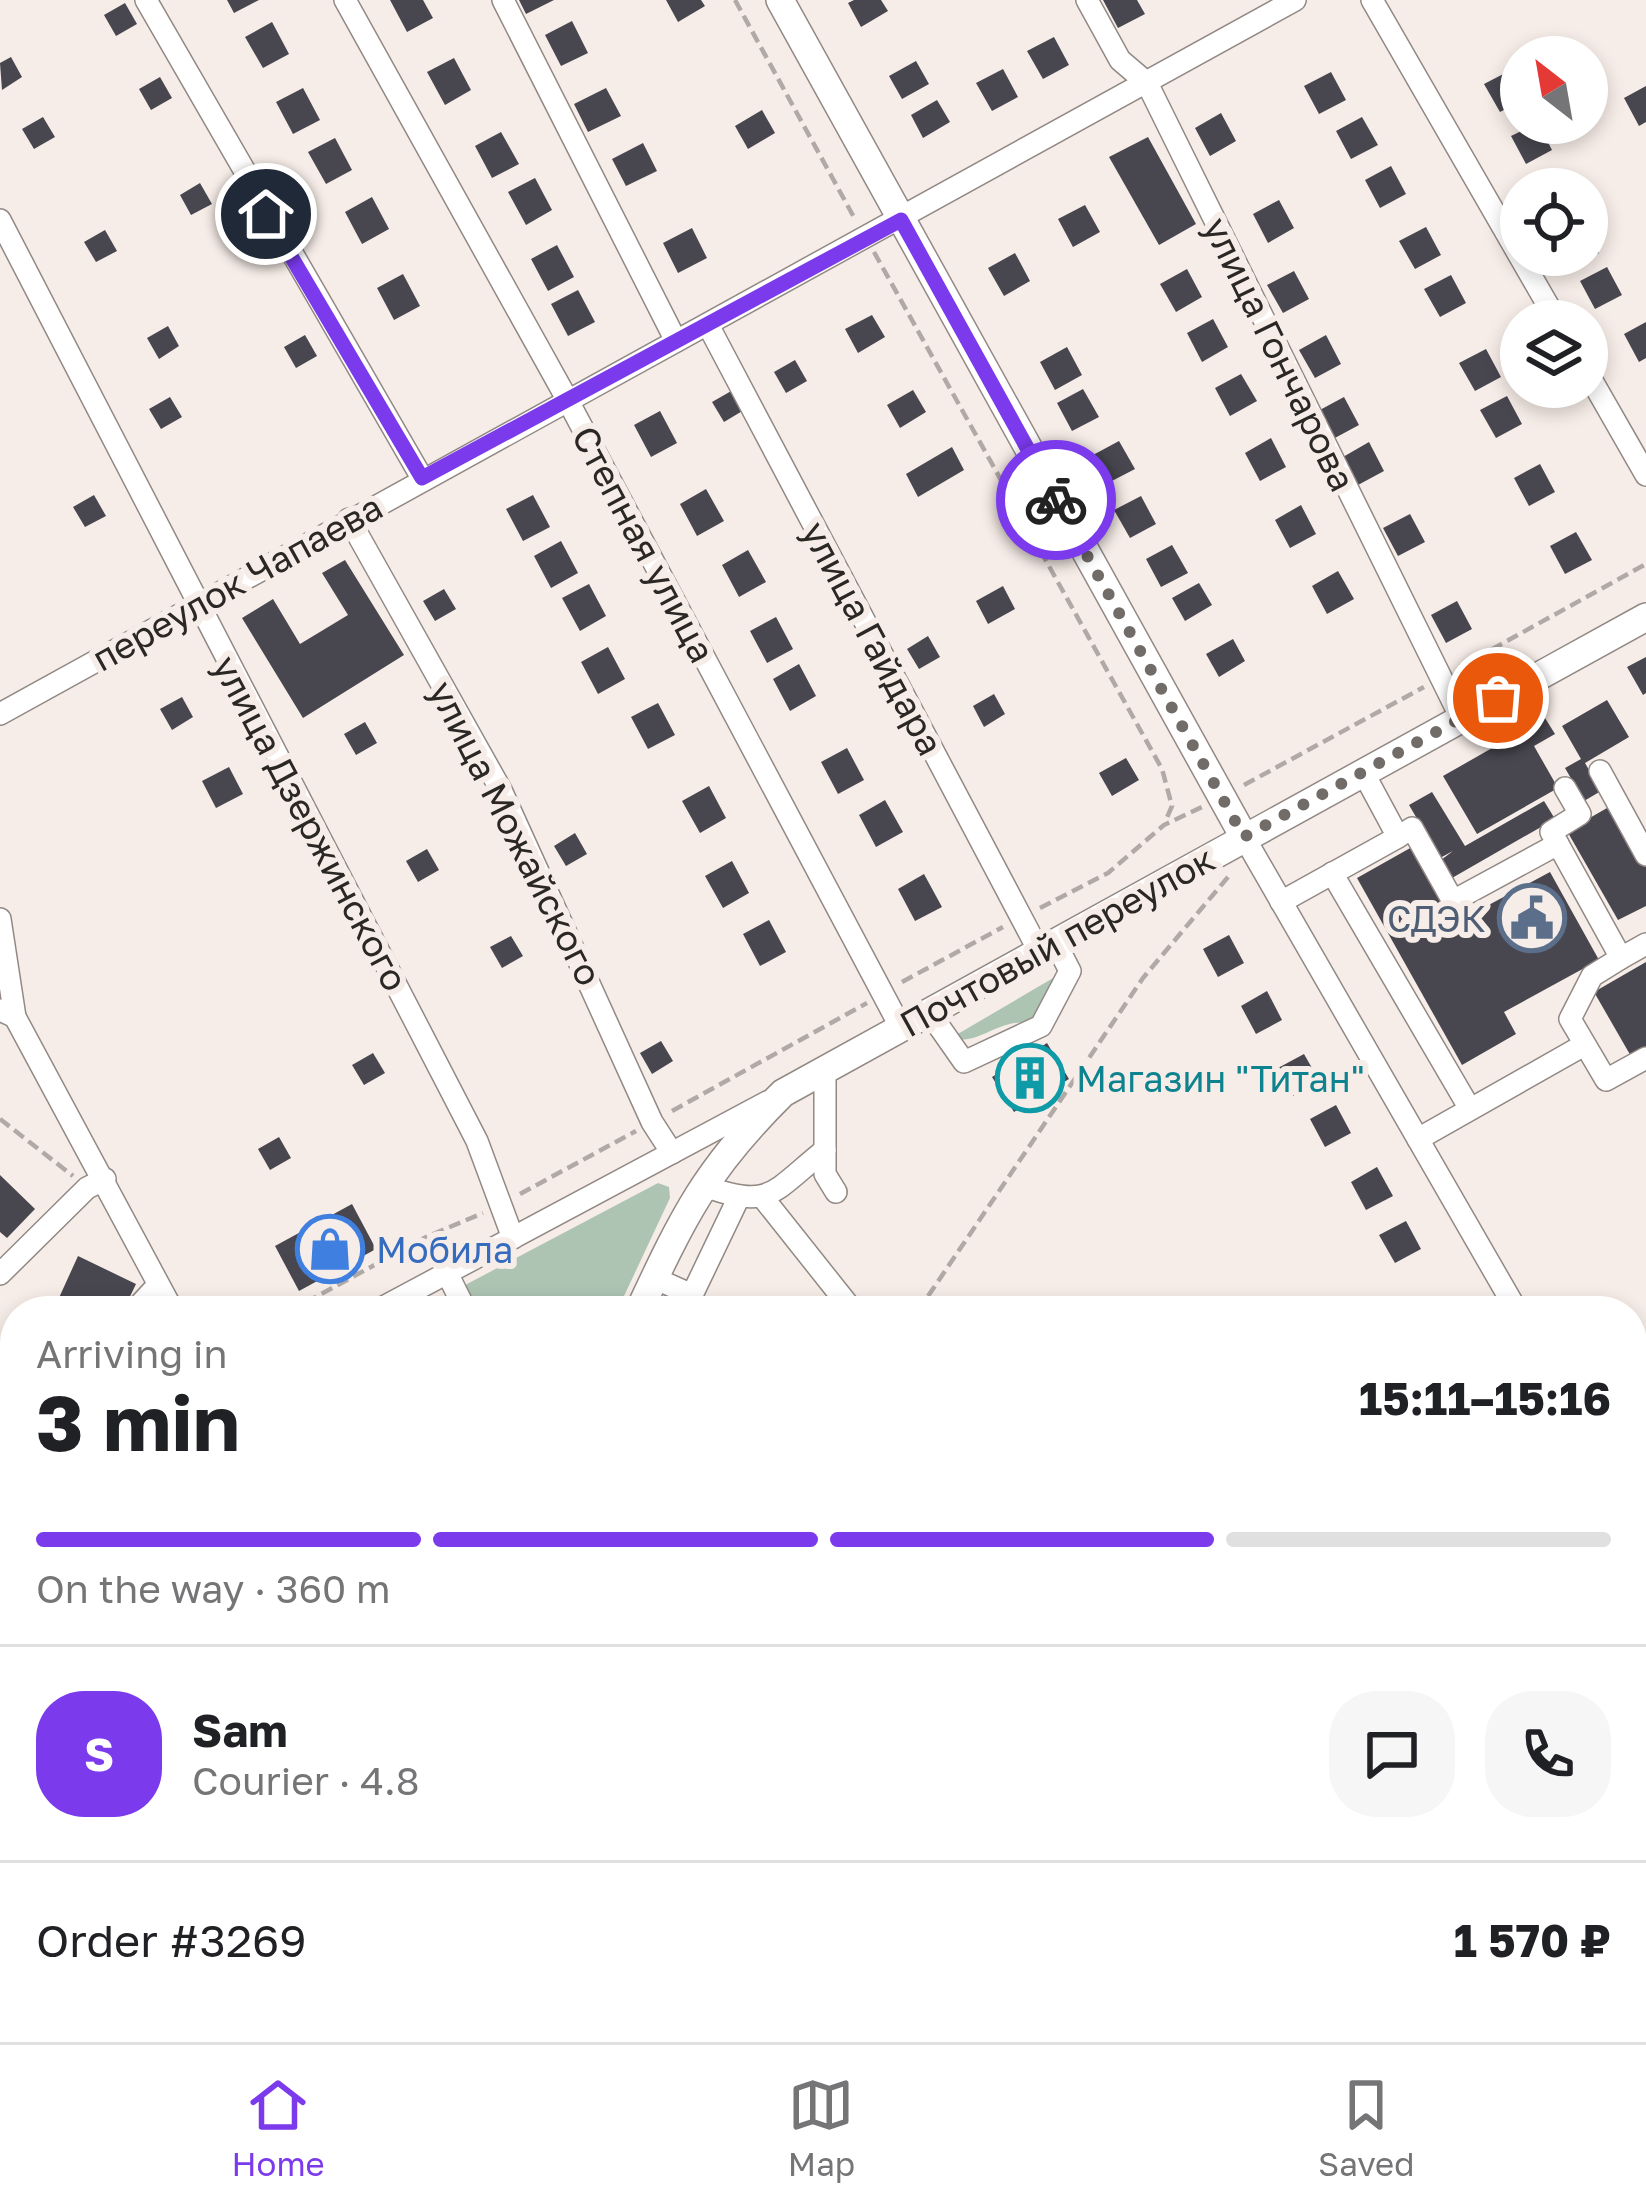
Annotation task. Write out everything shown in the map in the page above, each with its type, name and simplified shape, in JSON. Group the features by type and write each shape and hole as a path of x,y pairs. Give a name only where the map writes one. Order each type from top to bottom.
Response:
{"main road":[{"path":"780,0 1247,843"},
{"name":"Почтовый переулок","path":"646,1296 702,1185 727,1148 783,1093 1047,946 1247,843 1363,772 1646,617"}],"street":[{"path":"146,0 422,478"},
{"name":"Степная улица","path":"345,0 567,399 902,1028"},
{"path":"503,0 676,341"},
{"name":"улица Гончарова","path":"1087,0 1120,60 1147,83 1461,718"},
{"name":"переулок Чапаева","path":"0,714 422,478 867,241 1295,0"},
{"path":"1372,0 1545,300"},
{"name":"улица Дзержинского","path":"0,220 477,1141 513,1238"},
{"name":"улица Гайдара","path":"708,325 1021,917 1047,946"},
{"path":"1608,408 1646,475"},
{"name":"улица Можайского","path":"350,519 501,790 652,1122 672,1153"},
{"path":"1600,771 1646,855"},
{"path":"1363,772 1398,837"},
{"path":"1565,788 1580,814 1551,832 1622,958"},
{"path":"1281,902 1412,828 1453,901 1558,844"},
{"path":"1247,843 1508,1296"},
{"path":"1333,873 1470,1109"},
{"path":"0,919 8,1013 96,1183 164,1296"},
{"path":"1646,944 1592,976 1570,1019 1606,1080 1646,1058"},
{"path":"929,1012 964,1062 1041,1026 1070,971 1047,946"},
{"path":"1418,1139 1584,1045"},
{"path":"825,1069 825,1174 836,1192"},
{"path":"404,1296 783,1093"},
{"path":"702,1185 738,1198 764,1199 825,1150"},
{"path":"0,1274 96,1183"},
{"path":"654,1278 692,1295 738,1198"},
{"path":"764,1199 841,1296"},
{"path":"447,1273 458,1296"},
{"path":"148,1296 158,1285"}],"path":[{"path":"735,0 1162,769 1172,806 1164,825"},
{"path":"318,1296 426,1237 500,1206 1108,873 1164,825 1646,564"},
{"path":"927,1296 1143,978 1247,843"},
{"path":"0,1119 96,1183"}],"green space":[{"path":"1060,974 1030,1024 1009,1024 961,1040 951,1038"},
{"path":"658,1183 669,1187 670,1198 624,1296 444,1296"}],"building":[{"path":"227,0 259,0 234,13"},
{"path":"390,0 423,0 433,18 407,32"},
{"path":"519,0 554,0 526,14"},
{"path":"666,0 701,0 705,6 678,22"},
{"path":"881,0 888,11 861,27 848,3"},
{"path":"1103,0 1137,0 1145,14 1118,28"},
{"path":"125,3 137,24 116,36 104,15"},
{"path":"572,21 588,53 561,66 545,35"},
{"path":"272,22 289,54 263,68 245,37"},
{"path":"1054,37 1069,65 1043,79 1027,51"},
{"path":"11,57 22,77 2,90 0,63"},
{"path":"454,58 471,90 445,105 427,72"},
{"path":"916,61 929,84 902,99 889,76"},
{"path":"1003,69 1018,97 992,111 976,83"},
{"path":"1331,72 1346,100 1319,114 1304,86"},
{"path":"1500,76 1500,112 1484,84"},
{"path":"160,77 172,98 151,110 139,89"},
{"path":"1646,86 1646,122 1639,126 1624,98"},
{"path":"303,88 320,120 293,134 276,102"},
{"path":"606,88 621,116 588,132 574,104"},
{"path":"937,100 950,122 923,138 911,115"},
{"path":"762,110 775,133 748,149 735,126"},
{"path":"1221,113 1236,141 1210,156 1195,128"},
{"path":"43,117 55,137 34,149 22,129"},
{"path":"1362,117 1378,145 1351,159 1336,131"},
{"path":"501,132 519,164 492,178 475,146"},
{"path":"1148,137 1196,224 1159,245 1109,157"},
{"path":"335,138 352,170 326,184 308,152"},
{"path":"643,143 657,171 626,186 612,159"},
{"path":"1515,144 1549,144 1552,150 1526,164"},
{"path":"1391,166 1406,194 1380,208 1365,180"},
{"path":"535,178 552,210 526,225 508,192"},
{"path":"200,183 212,204 191,215 180,195"},
{"path":"372,197 389,229 362,244 345,212"},
{"path":"1279,200 1294,228 1268,243 1253,214"},
{"path":"1085,205 1100,232 1073,247 1058,219"},
{"path":"1426,227 1441,255 1415,269 1399,241"},
{"path":"692,228 707,258 678,273 663,243"},
{"path":"105,230 117,251 96,262 84,242"},
{"path":"557,245 574,277 548,291 531,259"},
{"path":"1015,253 1030,281 1004,296 988,268"},
{"path":"1187,269 1202,297 1176,312 1160,284"},
{"path":"1608,269 1622,295 1608,302 1590,300 1580,281 1608,276"},
{"path":"1294,271 1309,299 1283,313 1267,285"},
{"path":"403,274 420,306 394,320 377,288"},
{"path":"1451,275 1466,303 1440,317 1424,289"},
{"path":"578,290 595,322 568,336 551,304"},
{"path":"872,315 885,337 858,353 845,329"},
{"path":"1213,319 1228,347 1202,362 1187,333"},
{"path":"1646,322 1646,358 1639,362 1624,334"},
{"path":"168,326 179,346 159,359 147,338"},
{"path":"305,335 317,356 296,368 284,347"},
{"path":"1326,335 1341,364 1315,378 1299,350"},
{"path":"1067,347 1082,375 1055,390 1040,362"},
{"path":"1486,349 1500,378 1475,391 1459,363"},
{"path":"795,360 807,381 786,393 774,372"},
{"path":"1241,374 1257,401 1230,416 1215,388"},
{"path":"1083,389 1099,417 1072,431 1057,403"},
{"path":"733,390 744,410 724,422 712,402"},
{"path":"913,390 926,412 900,428 887,405"},
{"path":"170,397 182,417 161,429 149,409"},
{"path":"1344,397 1359,425 1333,439 1318,411"},
{"path":"1500,400 1500,408 1513,408 1522,424 1496,438 1480,410"},
{"path":"660,411 677,443 651,457 634,425"},
{"path":"1271,438 1286,467 1260,481 1245,453"},
{"path":"1119,441 1135,469 1108,483 1093,455"},
{"path":"1369,442 1384,471 1358,485 1343,457"},
{"path":"952,447 964,470 918,497 906,474"},
{"path":"1540,464 1555,492 1529,506 1514,478"},
{"path":"706,489 724,521 697,536 680,504"},
{"path":"94,495 106,516 85,527 73,507"},
{"path":"533,495 550,527 523,541 506,509"},
{"path":"1141,496 1156,524 1130,538 1114,510"},
{"path":"1301,505 1316,534 1290,548 1275,520"},
{"path":"1410,514 1425,542 1398,556 1383,528"},
{"path":"1576,532 1592,560 1565,574 1550,546"},
{"path":"561,541 578,573 551,588 534,556"},
{"path":"1172,545 1188,573 1161,587 1146,559"},
{"path":"748,550 766,582 739,597 722,565"},
{"path":"345,560 404,655 303,718 242,618 273,599 300,644 348,615 322,573"},
{"path":"1338,571 1354,599 1327,614 1312,586"},
{"path":"1199,583 1212,605 1185,621 1172,598"},
{"path":"589,584 606,616 580,631 562,598"},
{"path":"1003,586 1015,609 988,624 976,601"},
{"path":"444,589 456,609 435,621 423,601"},
{"path":"1457,601 1472,629 1446,643 1431,615"},
{"path":"776,617 793,649 767,663 750,631"},
{"path":"928,636 940,657 919,669 907,649"},
{"path":"1233,639 1245,661 1219,677 1206,654"},
{"path":"608,647 625,679 598,694 581,662"},
{"path":"1646,657 1646,693 1643,695 1627,667"},
{"path":"799,664 816,696 790,711 773,679"},
{"path":"994,694 1005,714 984,727 973,706"},
{"path":"182,697 193,717 172,730 160,709"},
{"path":"1607,700 1629,737 1585,763 1601,791 1584,801 1565,768 1581,759 1562,726"},
{"path":"658,703 675,735 648,749 631,717"},
{"path":"1545,718 1555,734 1534,746 1558,788 1477,834 1443,776"},
{"path":"365,722 377,743 356,755 344,734"},
{"path":"847,748 864,780 838,794 821,762"},
{"path":"1126,758 1139,780 1112,796 1099,773"},
{"path":"229,767 243,794 216,808 202,781"},
{"path":"709,786 726,818 700,833 682,801"},
{"path":"1432,792 1465,846 1544,801 1555,819 1452,878 1441,860 1453,851 1440,858 1409,805"},
{"path":"885,800 903,832 876,847 859,815"},
{"path":"1614,804 1646,864 1646,906 1618,920 1567,831"},
{"path":"575,833 587,854 566,866 554,846"},
{"path":"1412,847 1455,923 1550,872 1599,960 1504,1012 1516,1034 1462,1065 1357,878"},
{"path":"427,849 439,870 418,882 406,861"},
{"path":"732,861 749,893 723,908 705,876"},
{"path":"924,874 942,907 915,921 898,889"},
{"path":"769,920 786,952 760,966 743,934"},
{"path":"1229,935 1244,963 1218,977 1203,949"},
{"path":"511,936 523,956 502,968 490,947"},
{"path":"1646,962 1646,1050 1632,1058 1594,992"},
{"path":"1267,991 1282,1020 1256,1034 1241,1006"},
{"path":"661,1041 673,1061 652,1074 640,1053"},
{"name":"Магазин \"Титан\"","path":"1047,1043 1069,1079 1014,1112 992,1077"},
{"path":"373,1053 385,1073 364,1085 352,1065"},
{"path":"1304,1054 1320,1082 1293,1096 1278,1068"},
{"path":"1336,1105 1351,1133 1325,1147 1310,1119"},
{"path":"279,1137 291,1158 270,1170 258,1149"},
{"path":"1377,1167 1393,1196 1366,1210 1351,1182"},
{"path":"0,1175 35,1209 7,1238 0,1232"},
{"path":"352,1204 376,1249 299,1291 275,1246"},
{"path":"1406,1221 1421,1249 1395,1263 1379,1235"},
{"path":"78,1256 136,1284 130,1296 60,1296"}],"way so far":[{"path":"1056,500 1244,837 1498,698"}],"place":[{"name":"СДЭК","path":"1532,918"},
{"name":"Магазин \"Титан\"","path":"1030,1078"},
{"name":"Мобила","path":"330,1249"}],"route":[{"path":"266,214 422,478 901,220 1056,500"}]}
